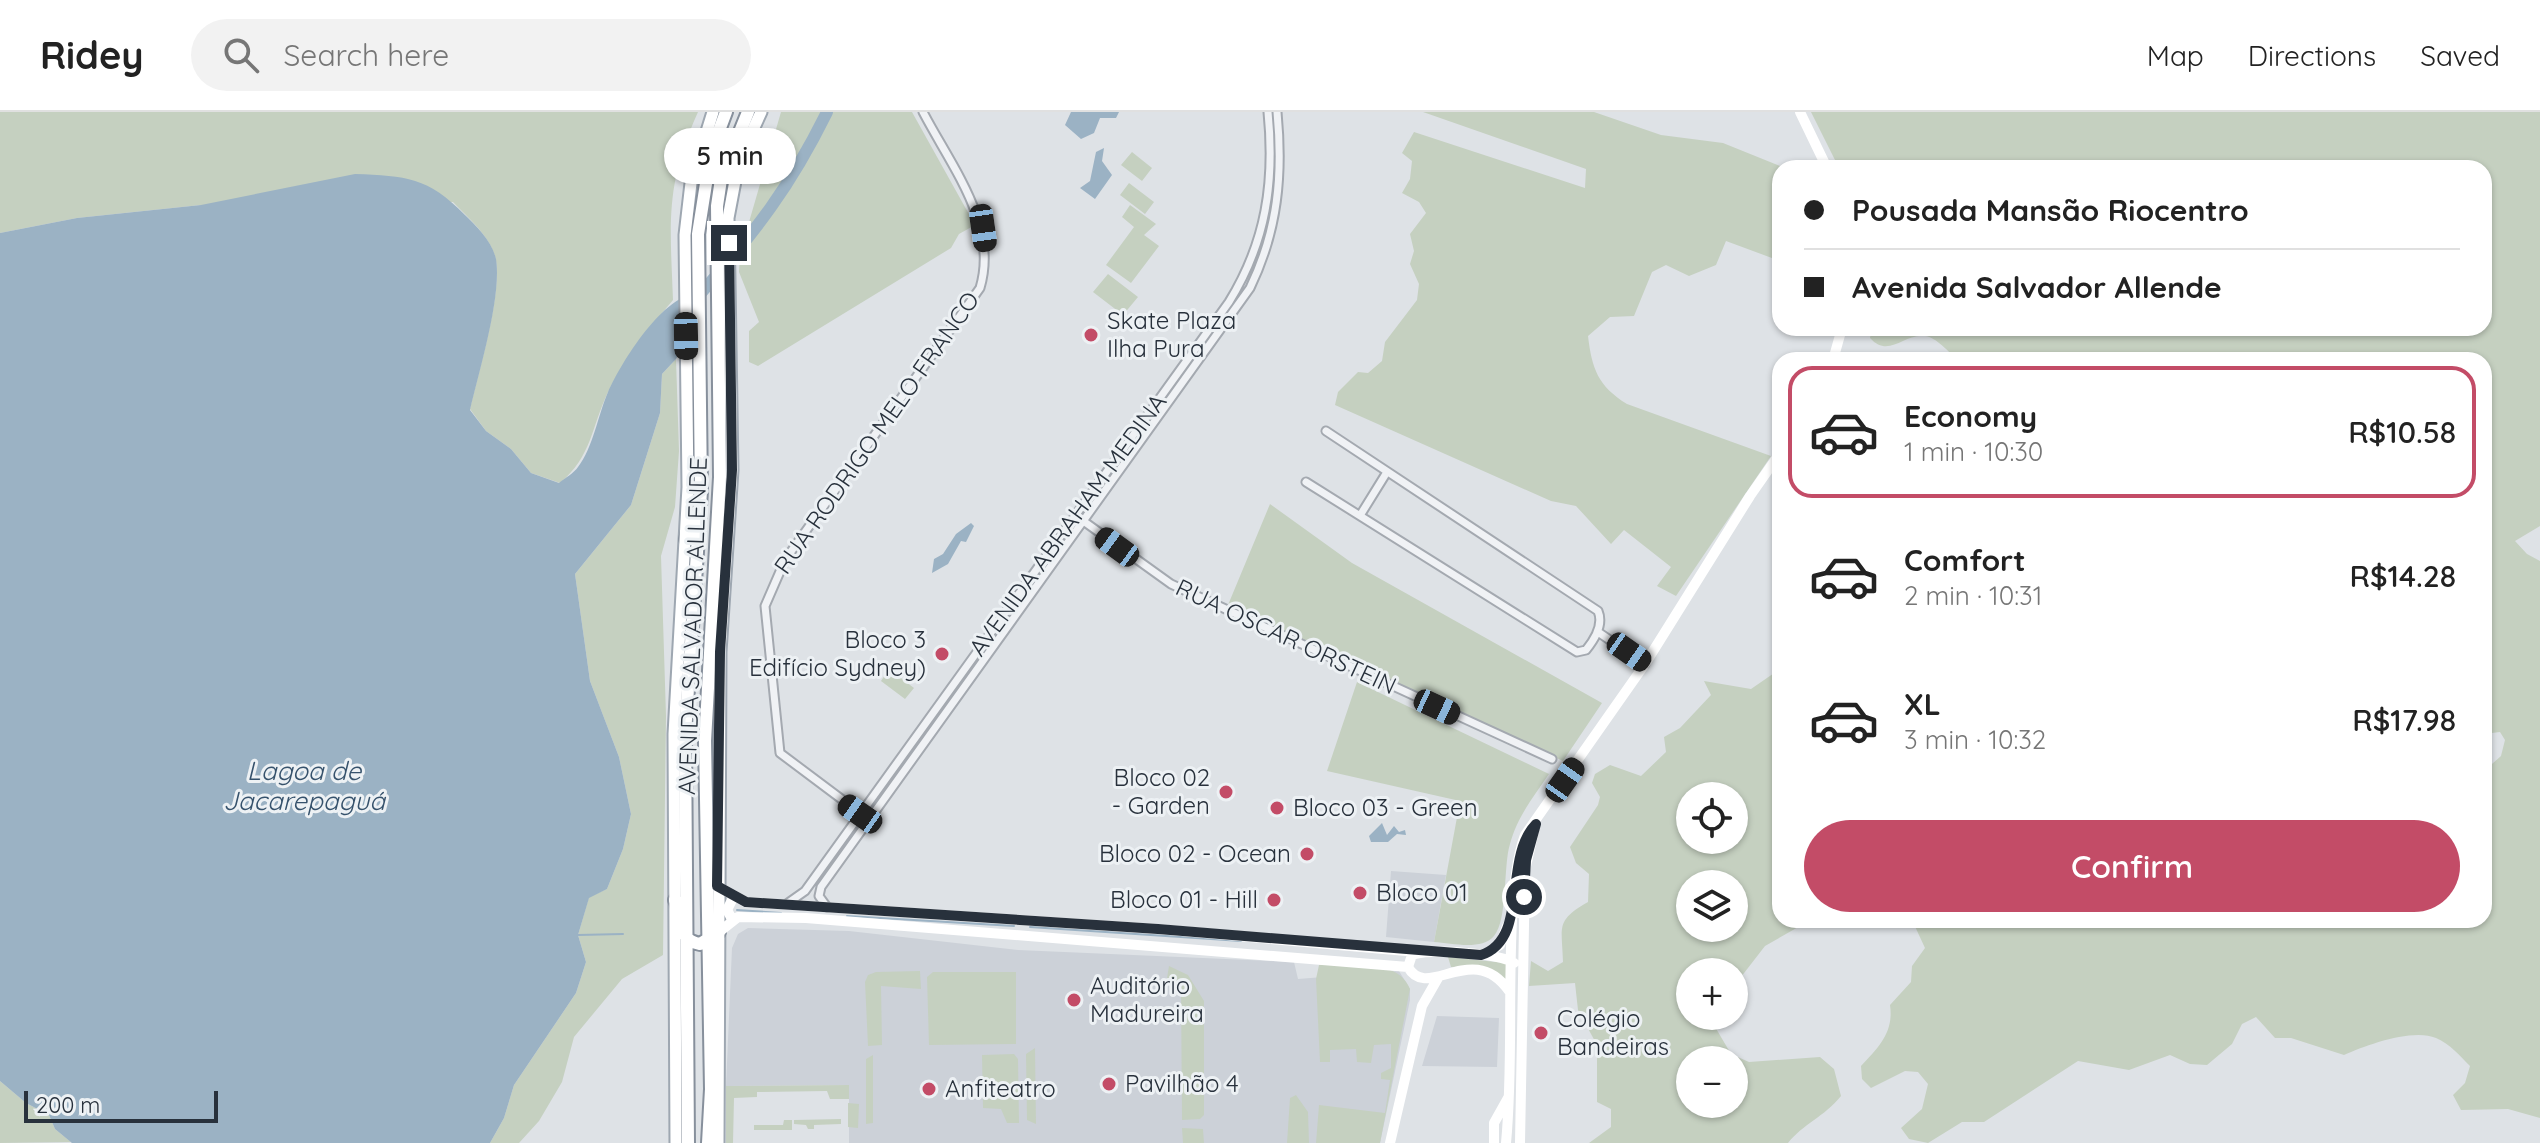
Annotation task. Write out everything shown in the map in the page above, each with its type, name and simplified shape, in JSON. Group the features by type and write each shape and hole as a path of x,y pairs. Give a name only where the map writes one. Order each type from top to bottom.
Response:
{"highway":[{"name":"AVENIDA SALVADOR ALLENDE","path":"688,1143 682,1113 686,937 685,734 701,442 699,340 691,257 703,184 726,112"},
{"name":"AVENIDA SALVADOR ALLENDE","path":"708,1143 714,936 705,741 720,477 716,231 721,179 748,112"},
{"path":"719,388 722,393 722,545 725,550"},
{"path":"686,539 691,528 701,442"},
{"path":"675,900 680,912 680,927 686,937 700,944 714,936"},
{"path":"682,1113 699,1106 709,1112 715,1122 716,1143"}],"main road":[{"name":"AVENIDA SALVADOR ALLENDE","path":"676,1143 682,1113 675,900 674,734 686,539 686,362 691,183 713,112"},
{"name":"AVENIDA SALVADOR ALLENDE","path":"716,1143 714,936 725,550 732,470 728,218 739,160 761,112"}],"street":[{"name":"RUA RODRIGO MELO FRANCO","path":"869,820 785,758 778,749 765,606 785,560 980,288 986,269 983,228 923,112"},
{"name":"AVENIDA ABRAHAM MEDINA","path":"785,904 805,891 1241,282 1263,228 1272,171 1268,112"},
{"name":"AVENIDA ABRAHAM MEDINA","path":"829,908 819,896 821,887 1250,288 1272,234 1281,165 1277,112"},
{"path":"1800,112 1823,160"},
{"path":"1200,343 1201,348 1207,349"},
{"path":"1191,354 1198,355 1199,361"},
{"path":"1306,482 1577,652 1586,650 1598,632 1598,611 1326,431"},
{"path":"1506,1143 1511,1093 1513,905 1521,846 1645,664 1772,464"},
{"path":"1361,514 1387,472"},
{"name":"RUA OSCAR ORSTEIN","path":"1075,515 1171,584 1552,759"},
{"path":"1598,632 1645,664"},
{"path":"973,658 975,664 982,664"},
{"path":"964,670 973,677"},
{"path":"931,715 941,722"},
{"path":"1520,1143 1524,1094 1522,976 1525,871 1536,824"},
{"path":"717,886 733,898 829,908 1188,931 1439,954 1481,955 1511,960 1522,976"},
{"path":"732,919 727,910 733,898"},
{"path":"1481,955 1500,945 1513,905"},
{"path":"714,936 732,919 806,918 1408,967"},
{"path":"1418,952 1410,957 1408,967 1415,977 1422,1006"},
{"path":"1390,1143 1422,1006 1442,975 1446,962 1439,954"},
{"path":"1415,977 1473,969 1494,975 1510,992"},
{"path":"1494,1143 1494,1123 1511,1093"}],"shaded area":[{"path":"1391,871 1446,875 1434,942 1386,937"},
{"path":"748,928 849,931 1018,950 1294,962 1298,979 1399,971 1410,989 1410,1000 1380,1143 849,1143 849,1085 726,1086 732,948 738,934"},
{"path":"1437,1016 1499,1018 1497,1067 1422,1066"}],"green space":[{"path":"0,112 698,112 680,161 672,204 673,300 622,368 608,392 585,452 560,483 531,473 511,449 486,431 470,409 489,331 497,270 488,241 453,202 201,205 77,218 0,233"},
{"path":"781,112 912,112 975,225 959,234 951,248 758,366 749,362 749,331 759,322 739,272 740,253"},
{"path":"1423,112 1594,112 1661,135 1723,143 1772,163 1772,258 1726,241 1716,265 1689,276 1666,265 1652,272 1634,316 1610,317 1588,336 1598,376 1609,390 1627,404 1771,456 1676,596 1657,586 1671,567 1624,530 1611,544 1576,506 1551,501 1335,405 1338,392 1358,372 1368,373 1382,361 1385,342 1417,300 1419,284 1410,264 1414,251 1410,234 1426,213 1419,202 1402,193 1410,179 1412,161 1402,153 1414,132 1585,188 1586,169"},
{"path":"1811,112 2540,112 2540,526 2515,541 2527,554 2540,561 2540,1118 2508,1109 2461,1110 2453,1095 2465,1083 2470,1066 2436,1038 2403,1036 2344,1055 2291,1038 2275,1038 2256,1017 2242,1024 2232,1044 2207,1065 2190,1064 2170,1055 2129,1070 2078,1061 1984,1122 1962,1122 1928,1143 1909,1139 1901,1128 1922,1109 1928,1084 1918,1072 1905,1071 1871,1088 1862,1079 1861,1066 1887,1031 1890,1005 1911,982 1912,966 1925,948 1916,928 2492,928 2492,764 2501,756 2505,740 2500,732 2492,733 2492,352 1948,352 1934,339 1925,336 2492,336 2492,160 1835,160"},
{"path":"1132,152 1152,168 1142,181 1121,165"},
{"path":"1129,183 1154,202 1145,214 1120,195"},
{"path":"1130,205 1156,224 1144,235 1159,246 1131,283 1106,265 1134,227 1122,217"},
{"path":"1108,274 1138,297 1123,315 1093,292"},
{"path":"1917,336 1890,346 1877,344 1870,338"},
{"path":"676,359 679,451 675,507 661,556 666,716 663,955 622,979 574,1037 562,1082 539,1121 519,1143 490,1143 504,1118 514,1085 576,993 586,962 578,935 589,897 607,889 623,849 631,814 619,757 590,681 575,574 631,505 660,413 662,374"},
{"path":"1270,504 1352,563 1602,703 1563,761 1228,605"},
{"path":"889,669 914,688 905,699 881,681"},
{"path":"1772,675 1772,928 1796,928 1765,946 1748,968 1748,958 1676,958 1676,1030 1717,1030 1726,1046 1676,1046 1676,1118 1748,1118 1748,1062 1820,1057 1834,1069 1841,1096 1788,1143 1589,1143 1611,1127 1611,1109 1597,1102 1597,1045 1578,1010 1575,983 1529,986 1531,961 1548,971 1563,962 1562,932 1565,920 1588,902 1589,874 1576,863 1570,847 1598,805 1600,797 1592,783 1595,774 1610,765 1641,776 1666,752 1664,737 1680,728 1711,695 1704,681 1751,689"},
{"path":"1357,682 1549,774 1526,807 1513,834 1501,918 1494,936 1488,941 1466,945 1434,942 1460,801 1327,771"},
{"path":"1448,957 1506,963 1507,981 1482,966 1451,967"},
{"path":"1319,965 1383,968 1404,979 1410,989 1380,1143 1316,1143 1319,1105 1385,1113 1390,1080 1381,1079 1381,1073 1391,1068 1391,1044 1374,1045 1371,1063 1357,1062 1356,1049 1330,1050 1330,1062 1320,1062 1316,979"},
{"path":"1169,966 1188,975 1204,1001 1204,1115 1200,1119 1182,1120 1181,984 1166,984"},
{"path":"920,971 921,989 881,986 882,1045 868,1046 865,982 868,975"},
{"path":"933,972 1016,972 1016,1044 929,1045 927,977"},
{"path":"1035,1048 1036,1124 1027,1120 1026,1054"},
{"path":"1014,1054 1018,1059 1019,1123 1007,1123 1001,1109 983,1108 982,1055"},
{"path":"873,1055 873,1123 866,1124 866,1059"},
{"path":"0,1081 26,1103 49,1115 55,1129 71,1142 0,1143"},
{"path":"849,1085 849,1099 830,1099 827,1091 757,1092 757,1097 734,1098 733,1143 726,1143 726,1086"},
{"path":"1296,1095 1308,1112 1309,1143 1287,1143 1290,1098"},
{"path":"848,1103 859,1104 858,1128 848,1127"},
{"path":"841,1119 841,1124 814,1125 814,1129 794,1124 794,1120"},
{"path":"784,1120 792,1120 792,1130 754,1130 754,1125 783,1125"},
{"path":"1182,1128 1203,1129 1204,1143 1183,1143"}],"water":[{"path":"1071,112 1119,112 1116,118 1100,118 1094,133 1081,139 1065,125"},
{"path":"1104,148 1102,161 1112,175 1095,199 1080,188 1090,181 1096,152"},
{"name":"Lagoa de Jacarepaguá","path":"355,174 402,178 427,186 452,202 488,240 496,259 496,293 470,410 486,431 511,449 531,473 559,483 583,459 608,392 646,330 673,303 687,295 701,293 696,323 676,359 662,374 660,413 631,505 575,574 590,681 619,757 631,814 623,849 607,889 589,898 578,935 586,962 576,993 514,1085 504,1118 490,1143 72,1143 55,1129 49,1115 26,1103 0,1081 0,233 77,218 201,205"},
{"path":"971,523 974,526 966,542 961,541 948,564 932,573 934,559 943,554 956,534"},
{"path":"1382,823 1387,835 1394,826 1399,832 1405,830 1406,835 1397,834 1388,842 1371,842 1369,836"}],"waterway":[{"path":"701,293 771,207 827,112"},
{"path":"737,910 781,913"},
{"path":"847,916 1014,926"},
{"path":"1030,927 1241,941"},
{"path":"578,935 623,934"}],"place":[{"name":"Skate Plaza Ilha Pura","path":"1091,335"},
{"name":"Bloco 3 Edifício Sydney)","path":"942,654"},
{"name":"Bloco 02 - Garden","path":"1226,792"},
{"name":"Bloco 03 - Green","path":"1277,808"},
{"name":"Bloco 02 - Ocean","path":"1307,854"},
{"name":"Bloco 01","path":"1360,893"},
{"name":"Bloco 01 - Hill","path":"1274,900"},
{"name":"Auditório Madureira","path":"1074,1000"},
{"name":"Colégio Bandeiras","path":"1541,1033"},
{"name":"Pavilhão 4","path":"1109,1084"},
{"name":"Anfiteatro","path":"929,1089"}],"route":[{"path":"729,243 732,470 720,652 717,886 726,894 746,902 1203,932 1439,954 1481,955 1495,949 1503,940 1513,905 1517,859 1525,835 1536,824 1526,860 1524,897"}]}
